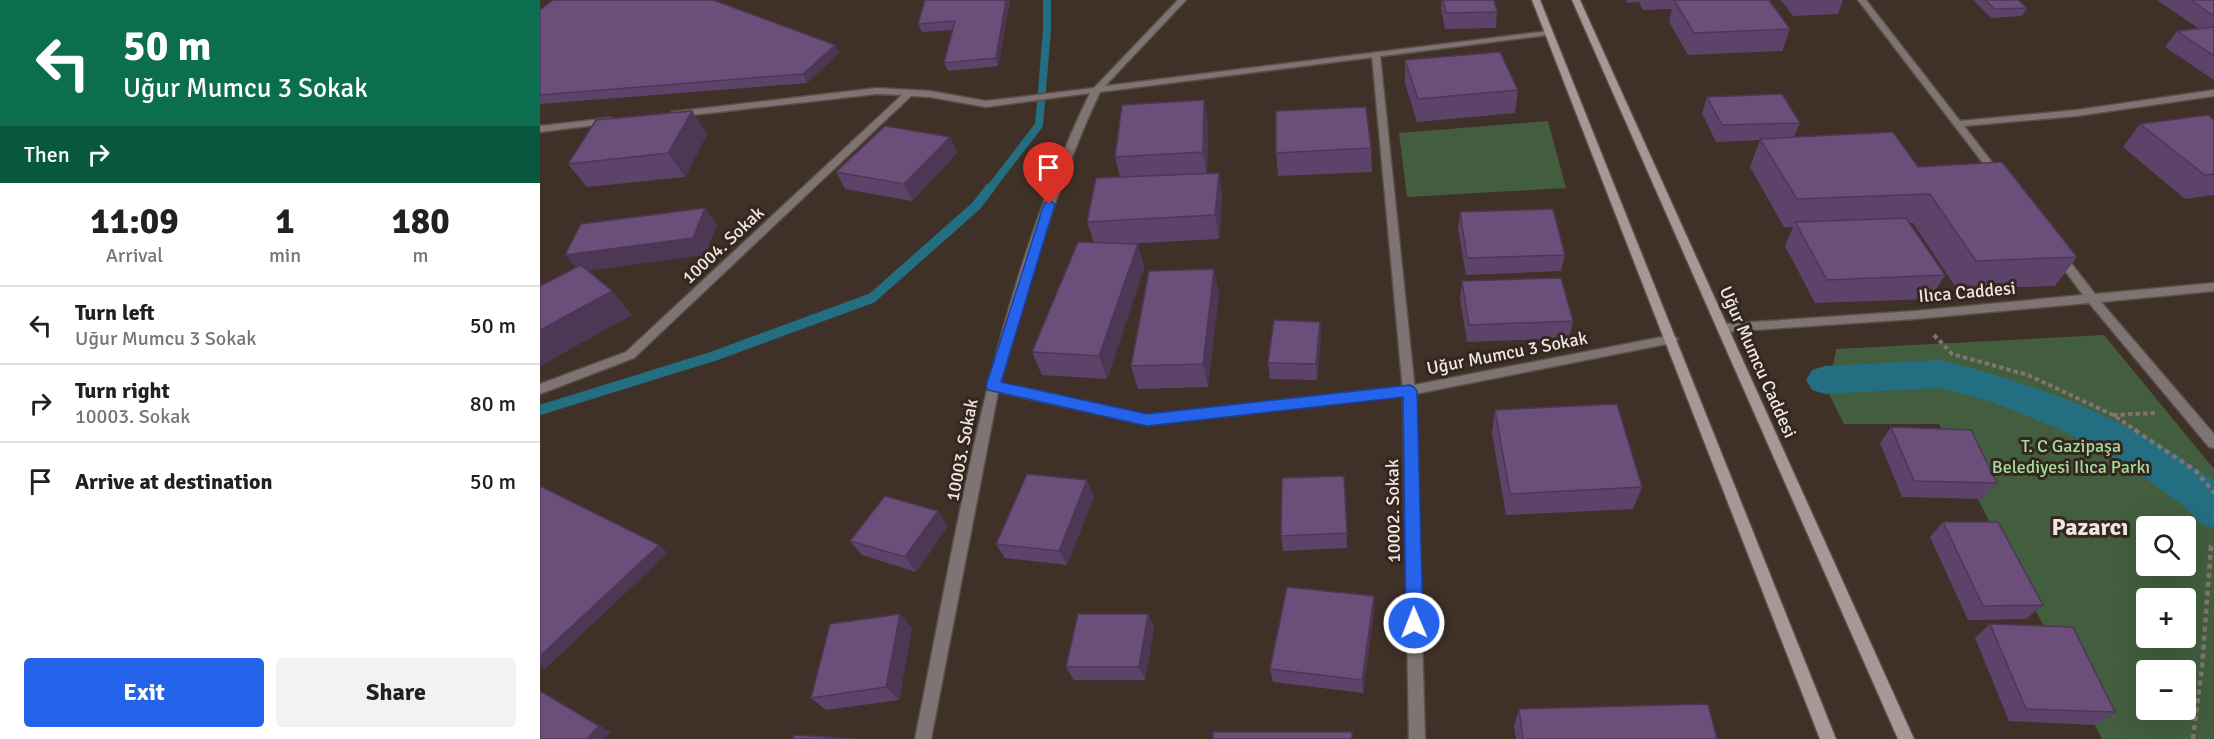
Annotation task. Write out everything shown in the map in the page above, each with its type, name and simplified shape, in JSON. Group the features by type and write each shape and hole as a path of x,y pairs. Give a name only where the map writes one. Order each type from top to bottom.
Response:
{"main road":[{"path":"1536,0 1672,339 1828,739"},
{"name":"Uğur Mumcu Caddesi","path":"1576,0 1906,739"}],"street":[{"name":"10003. Sokak","path":"922,739 993,386 1041,225 1096,91 1182,0"},
{"path":"1862,0 2001,180"},
{"path":"668,115 877,91 909,93 986,104 1548,33"},
{"name":"10002. Sokak","path":"1376,55 1410,391 1417,739"},
{"name":"10004. Sokak","path":"540,389 630,355 909,93"},
{"path":"1958,124 2056,115 2214,93"},
{"path":"540,129 621,120"},
{"path":"2050,244 2093,300 2214,443"},
{"name":"Ilıca Caddesi","path":"1723,327 1915,315 2214,287"},
{"name":"Uğur Mumcu 3 Sokak","path":"993,386 1147,420 1410,391 1672,339"}],"path":[{"path":"1915,315 1952,354 2028,375 2113,415 2196,471 2214,493"},
{"path":"2113,415 2187,411"},
{"path":"2193,739 2202,668 2211,546 2214,544"}],"green space":[{"path":"1548,121 1566,188 1407,197 1399,133"},
{"name":"T. C Gazipaşa Belediyesi Ilıca Parkı","path":"2104,335 2214,469 2214,739 2102,739 1939,424 1844,424 1828,392 1836,349"}],"building":[{"path":"553,0 713,0 835,45 803,74 540,95 540,10"},
{"path":"925,0 1006,0 996,58 944,63 955,21 918,24"},
{"path":"1443,0 1494,0 1497,12 1446,13"},
{"path":"1674,0 1769,0 1790,29 1694,33"},
{"path":"1985,0 2018,0 2027,8 1995,9"},
{"path":"2191,0 2214,0 2214,14 2212,15"},
{"path":"2214,27 2214,56 2177,31"},
{"path":"1500,52 1518,90 1418,99 1405,60"},
{"path":"1782,94 1800,123 1722,125 1707,97"},
{"path":"1204,100 1203,152 1115,157 1122,105"},
{"path":"1366,107 1371,148 1276,153 1276,111"},
{"path":"692,111 668,153 568,164 596,120"},
{"path":"2208,115 2214,120 2214,174 2205,175 2140,124"},
{"path":"885,126 950,137 904,184 836,172"},
{"path":"1893,132 1918,167 2002,162 2077,257 1976,261 1930,194 1797,199 1760,139"},
{"path":"1219,173 1215,215 1087,222 1096,178"},
{"path":"705,208 693,238 565,255 581,224"},
{"path":"1553,209 1565,255 1467,258 1460,212"},
{"path":"1906,218 1945,275 1827,280 1795,222"},
{"path":"1078,242 1138,244 1099,356 1032,352"},
{"path":"581,265 612,291 540,330 540,286"},
{"path":"1214,269 1203,364 1131,366 1149,271"},
{"path":"1561,278 1573,321 1469,325 1462,281"},
{"path":"1274,320 1320,322 1316,364 1268,363"},
{"path":"1617,404 1642,487 1510,494 1495,410"},
{"path":"1891,427 1971,430 1997,483 1914,481"},
{"path":"1027,474 1087,480 1059,551 996,544"},
{"path":"1344,476 1347,533 1281,536 1282,478"},
{"path":"540,486 659,545 540,656"},
{"path":"885,496 938,511 905,557 850,541"},
{"path":"1943,522 1998,522 2043,605 1983,606"},
{"path":"1287,587 1374,596 1362,680 1270,669"},
{"path":"900,614 886,687 811,698 830,624"},
{"path":"1078,614 1148,614 1139,667 1066,667"},
{"path":"1990,624 2073,627 2115,712 2026,709"},
{"path":"540,691 599,726 587,739 540,739"},
{"path":"1708,704 1717,739 1523,739 1519,709"},
{"path":"1213,732 1352,732 1352,739 1213,739"},
{"path":"794,735 856,739 793,739"}],"waterway":[{"path":"989,190 1039,125 1047,30 1047,0"},
{"path":"540,410 714,356 872,298 976,206 990,188"},
{"path":"1825,380 1940,374 2000,389 2073,418 2147,457 2201,495 2214,510"}],"district":[{"name":"Pazarcı","path":"2090,527"}],"route":[{"path":"1049,204 993,386 1147,420 1410,391 1414,623"}]}
